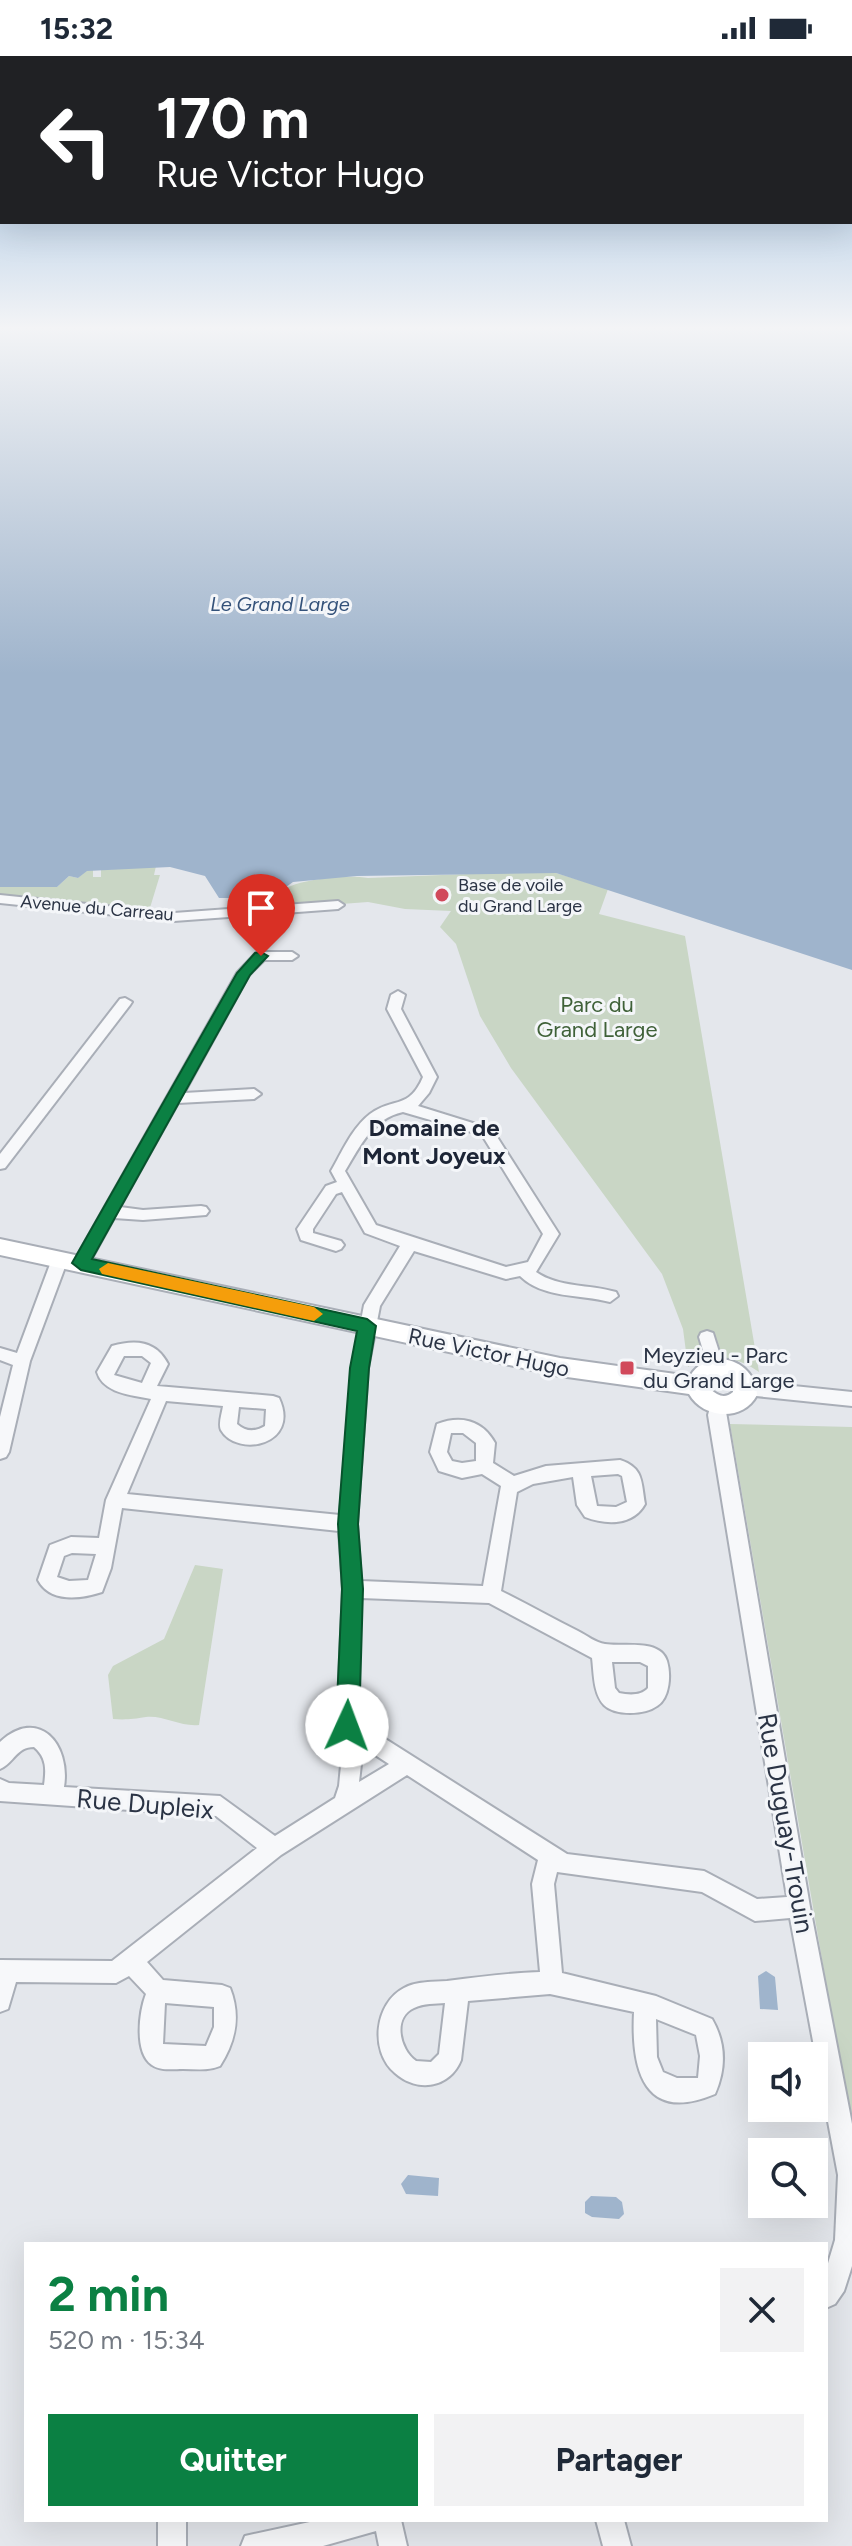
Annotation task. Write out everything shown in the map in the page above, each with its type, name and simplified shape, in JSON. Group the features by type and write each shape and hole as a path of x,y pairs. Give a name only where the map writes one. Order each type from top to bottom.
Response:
{"street":[{"name":"Avenue du Carreau","path":"0,899 174,917 338,905"},
{"path":"0,1452 22,1361 70,1261 110,1212 244,973 261,956 292,956"},
{"path":"398,995 394,1009 430,1077 424,1095 404,1107 373,1118 338,1171 370,1229 506,1273 533,1267 551,1234 487,1132 404,1107"},
{"path":"0,1164 125,1002"},
{"path":"174,1098 254,1094"},
{"path":"336,1245 306,1236 305,1229 331,1190 345,1185"},
{"path":"110,1212 143,1215 201,1211"},
{"path":"410,1244 372,1305 360,1368 348,1524 352,1589 347,1726 564,1864 704,1882 755,1910 799,1907"},
{"name":"Rue Victor Hugo","path":"0,1247 560,1367 697,1386"},
{"path":"523,1269 529,1276 563,1291 581,1288 610,1296"},
{"path":"0,1354 22,1361"},
{"path":"720,1367 741,1376 746,1388 741,1400 735,1404 718,1405 704,1398 697,1386 706,1371 720,1367"},
{"path":"746,1388 852,1399"},
{"path":"106,1546 115,1500 154,1392 232,1399"},
{"name":"Rue Duguay-Trouin","path":"718,1405 717,1415 799,1907 850,2175 847,2240 835,2282 828,2292"},
{"path":"484,1466 513,1484"},
{"path":"491,1595 509,1488 537,1475 581,1471"},
{"path":"115,1500 348,1524"},
{"path":"352,1589 491,1595 601,1653"},
{"path":"343,1805 349,1786 354,1730"},
{"name":"Rue Dupleix","path":"0,1759 9,1744 20,1738 37,1739 49,1747 55,1761 52,1796"},
{"path":"0,2001 4,1971 116,1972 274,1848 407,1764"},
{"name":"Rue Dupleix","path":"0,1789 4,1793 220,1806 274,1848"},
{"path":"550,1856 543,1884 552,1983"},
{"path":"130,1960 158,1991"},
{"path":"458,1992 552,1983 646,2005"},
{"path":"172,2522 172,2546"},
{"path":"255,2546 279,2544 363,2522"},
{"path":"387,2522 393,2546"},
{"path":"611,2522 617,2546"}],"green space":[{"path":"156,866 154,875 160,875 149,911 0,896 0,887 57,887 69,876 78,878 86,871 93,870 93,877 101,877 101,870"},
{"name":"Parc du Grand Large","path":"556,873 608,889 599,914 685,936 759,1372 742,1362 715,1357 688,1367 683,1329 662,1274 511,1068 480,1016 456,944 440,927 451,911 405,909 368,902 288,908 279,892 297,884 335,877"},
{"path":"730,1424 852,1427 852,2134"},
{"path":"195,1565 223,1569 199,1725 152,1717 113,1719 108,1675 113,1666 164,1639"}],"water":[{"name":"Le Grand Large","path":"0,441 852,441 852,970 556,873 357,876 293,882 279,892 280,898 219,898 205,876 170,867 87,871 78,878 69,876 57,887 0,887"},
{"path":"766,1971 775,1977 778,2010 760,2009 758,1976"},
{"path":"408,2175 439,2178 438,2196 406,2194 401,2184"},
{"path":"591,2196 616,2197 622,2202 624,2214 619,2219 592,2217 585,2213 585,2202"}],"slow traffic":[{"path":"108,1269 314,1314"}],"place":[{"name":"Base de voile du Grand Large","path":"442,895"},
{"name":"Meyzieu - Parc du Grand Large","path":"627,1368"}],"district":[{"name":"Domaine de Mont Joyeux","path":"434,1142"}],"route":[{"path":"261,956 244,973 81,1263 367,1326 367,1341 360,1368 348,1524 352,1589 347,1726"}]}
